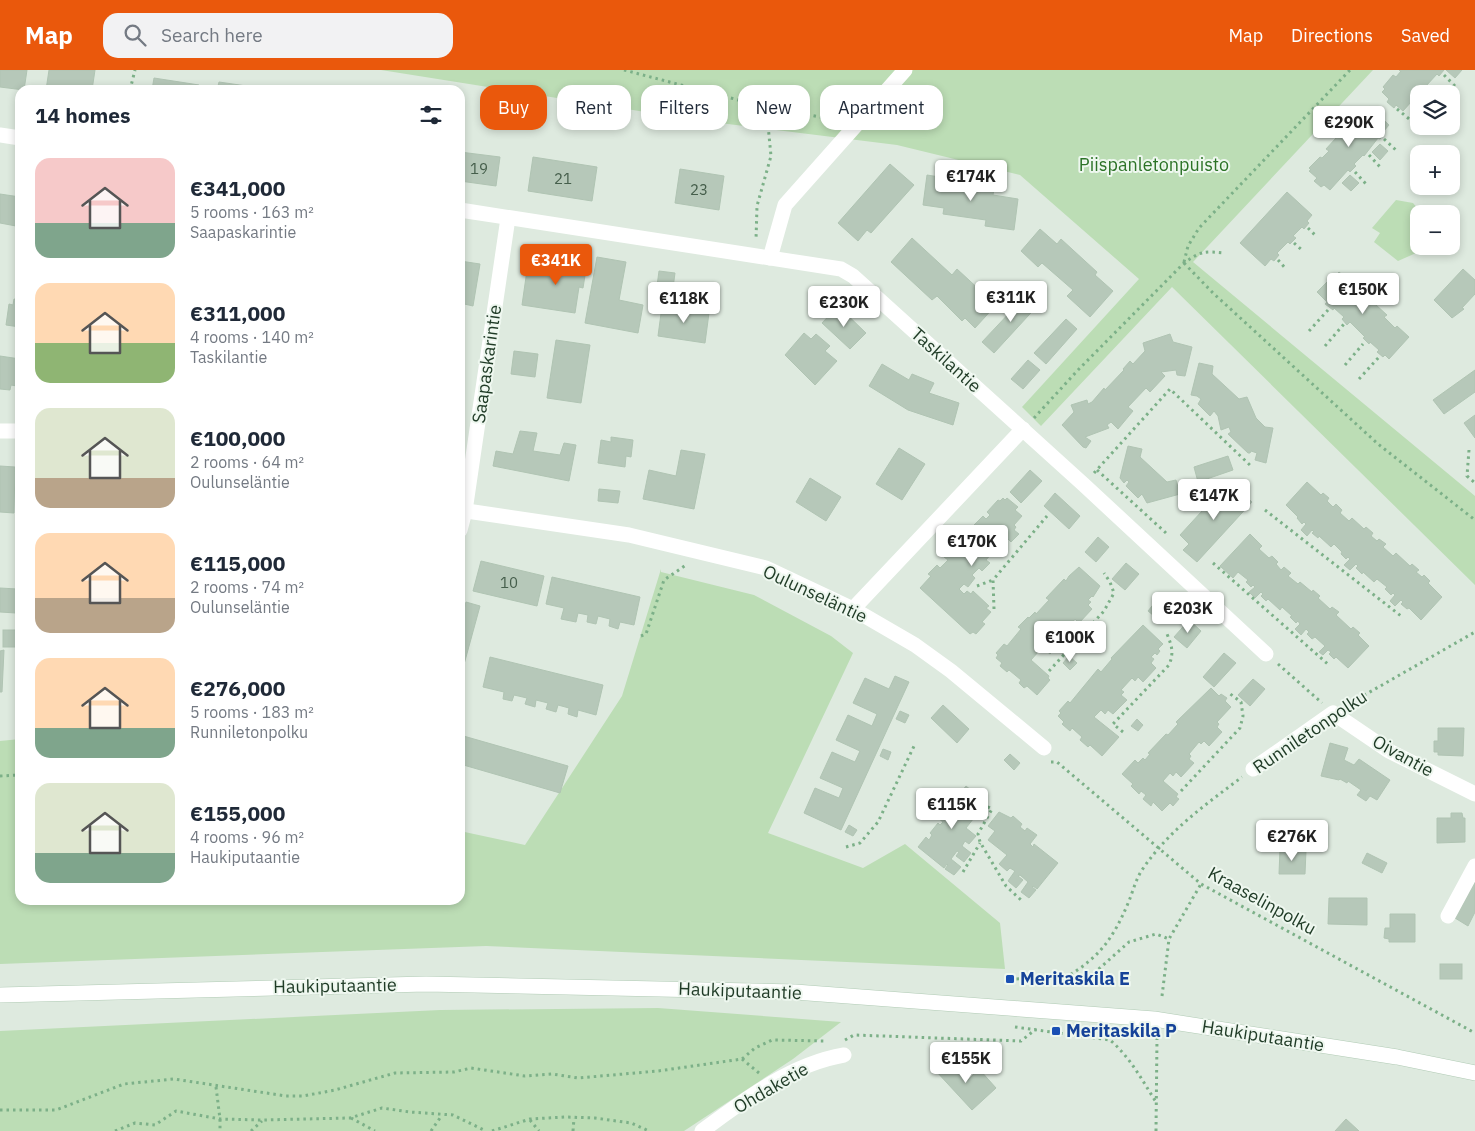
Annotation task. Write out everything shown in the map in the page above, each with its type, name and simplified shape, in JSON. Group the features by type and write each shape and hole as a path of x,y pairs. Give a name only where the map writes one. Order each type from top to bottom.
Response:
{"street":[{"path":"763,256 786,205 905,70"},
{"path":"0,135 15,137"},
{"name":"Taskilantie","path":"465,211 841,269 853,276 1023,429 1266,654"},
{"name":"Saapaskarintie","path":"465,497 508,218"},
{"path":"853,610 1023,429"},
{"path":"0,431 15,431"},
{"name":"Oulunseläntie","path":"465,510 629,535 766,568 853,610 915,646 944,666 1045,755"},
{"name":"Runniletonpolku","path":"1253,769 1333,713"},
{"name":"Oivantie","path":"1333,713 1389,751 1475,794"},
{"path":"1448,916 1475,866"},
{"name":"Haukiputaantie","path":"0,995 426,984 795,992 1154,1019 1397,1057 1475,1073"},
{"name":"Ohdaketie","path":"702,1131 753,1094 806,1066 829,1057 842,1048"}],"path":[{"path":"131,85 135,70"},
{"path":"624,70 738,100"},
{"path":"1184,263 1188,246 1199,228 1350,70"},
{"path":"1444,75 1454,85"},
{"path":"1397,109 1410,120"},
{"path":"810,115 825,118 838,132"},
{"path":"763,256 757,206 771,156 768,130"},
{"path":"1384,139 1397,151"},
{"path":"1369,155 1381,168"},
{"path":"1355,172 1366,184"},
{"path":"1308,228 1317,237"},
{"path":"1294,243 1303,251"},
{"path":"1023,429 1078,370 1184,263 1198,253 1207,251 1224,253"},
{"path":"1278,260 1286,269"},
{"path":"1184,263 1213,293 1378,444 1475,520"},
{"path":"1309,331 1328,310"},
{"path":"1325,346 1344,324"},
{"path":"1345,365 1364,344"},
{"path":"1359,379 1379,357"},
{"path":"1083,484 1170,389 1252,467"},
{"path":"1469,450 1467,476 1475,483"},
{"path":"1097,470 1166,533"},
{"path":"1265,510 1401,616"},
{"path":"977,586 993,580 1047,516"},
{"path":"678,563 695,567"},
{"path":"1213,563 1330,666"},
{"path":"641,636 646,634 664,580 686,565"},
{"path":"1050,671 1109,604 1114,593 1104,573"},
{"path":"993,580 994,609"},
{"name":"Runniletonpolku","path":"1333,713 1475,632"},
{"path":"1123,732 1113,724 1169,665 1172,659 1172,647 1167,634"},
{"path":"1266,654 1333,713"},
{"path":"1181,790 1240,728 1243,716 1241,702 1229,694"},
{"path":"846,847 860,843 878,822 915,744"},
{"name":"Kraaselinpolku","path":"1045,755 1057,762 1201,884 1475,1033"},
{"name":"Runniletonpolku","path":"1065,978 1098,955 1116,931 1141,872 1158,849 1190,816 1253,769"},
{"path":"0,776 15,775"},
{"path":"976,801 992,809 978,834 980,842 1006,886 1021,900"},
{"path":"963,872 980,842"},
{"path":"1162,996 1169,939 1201,884"},
{"path":"1010,979 1065,978 1092,975 1129,942 1156,934 1169,939"},
{"path":"1011,1026 1110,1040 1130,1060 1156,1102"},
{"path":"842,1048 854,1035 1021,1041 1036,1029"},
{"path":"1156,1131 1157,1037"},
{"path":"0,1110 56,1110 124,1084 174,1079 216,1087 286,1096 302,1096 335,1090 395,1073 454,1072 470,1068 525,1076 552,1074 578,1078 607,1076 658,1072 742,1059 755,1048 772,1040 831,1042"},
{"path":"216,1087 220,1131"},
{"path":"115,1131 135,1123 154,1125 176,1111 220,1119 263,1120 350,1118 382,1108 453,1115 486,1131"},
{"path":"430,1131 443,1114"},
{"path":"350,1118 374,1131"},
{"path":"573,1131 574,1118"},
{"path":"492,1131 530,1120 574,1118 631,1123 649,1131"},
{"path":"251,1131 263,1120"},
{"path":"530,1120 539,1131"}],"green space":[{"name":"Piispanletonpuisto","path":"381,70 1373,70 1193,262 1475,496 1475,585 1172,287 1041,426 1022,407 1139,279 1020,175 897,145 776,130 810,130 810,85 738,85 738,125 728,124 728,85 641,85 641,111 631,110 631,85 557,85 557,98 547,96 547,85 480,86"},
{"path":"1396,200 1413,203 1415,205 1410,205 1412,255 1398,261 1374,242 1380,233 1372,228"},
{"path":"661,569 661,572 754,595 831,636 853,653 768,833 863,868 905,844 1000,923 1005,969 486,946 0,964 0,741 15,740 15,905 465,905 465,832 525,845 622,696"},
{"path":"658,1008 841,1022 793,1059 684,1131 0,1131 0,1031 440,1010"}],"building":[{"path":"0,70 27,70 25,85 15,85 15,89 0,87"},
{"path":"49,70 95,70 93,85 47,85"},
{"path":"1399,70 1444,70 1439,76 1437,74 1427,85 1410,85 1410,103 1403,111 1396,105 1394,108 1387,102 1389,99 1382,92 1385,89 1383,87 1393,75 1396,77 1401,71"},
{"path":"1446,70 1462,70 1455,78"},
{"path":"154,78 199,85 153,85"},
{"path":"219,82 240,85 218,85"},
{"path":"1369,106 1389,125 1383,132 1385,134 1380,139 1378,138 1364,156 1354,164 1356,166 1350,172 1348,170 1330,190 1324,185 1321,187 1314,181 1317,178 1309,171 1311,170 1309,168 1329,151 1326,149 1345,128 1347,130 1365,107"},
{"path":"1380,144 1388,151 1380,160 1372,152"},
{"path":"465,153 500,157 496,186 465,182"},
{"path":"533,157 597,167 592,201 528,191"},
{"path":"890,164 914,185 871,233 867,230 858,241 838,223"},
{"path":"680,169 724,176 719,210 675,203"},
{"path":"927,175 952,179 952,183 994,189 993,195 1018,199 1014,230 985,226 986,220 943,214 944,208 923,205"},
{"path":"1350,175 1359,183 1351,191 1342,183"},
{"path":"1287,192 1312,215 1304,229 1302,227 1293,236 1296,238 1290,244 1288,242 1277,253 1279,255 1274,261 1271,259 1265,266 1240,243"},
{"path":"0,194 15,196 15,226 0,223"},
{"path":"1040,229 1057,244 1061,239 1097,272 1095,275 1113,291 1090,317 1067,296 1073,290 1042,263 1038,267 1021,251"},
{"path":"912,238 952,275 957,269 996,305 975,328 965,318 962,321 937,296 932,300 891,262"},
{"path":"566,254 588,257 583,288 579,287 575,313 522,305 527,270 563,276"},
{"path":"597,257 626,262 619,300 643,305 638,333 585,323"},
{"path":"465,262 480,264 473,306 465,304"},
{"path":"1463,269 1475,280 1475,294 1462,308 1464,309 1452,318 1434,300"},
{"path":"659,271 675,273 671,303 655,301"},
{"path":"1339,272 1353,284 1351,287 1361,296 1364,294 1387,315 1384,317 1395,328 1397,326 1409,337 1389,359 1377,352 1379,350 1370,342 1369,344 1363,338 1365,337 1350,322 1347,325 1342,319 1344,317 1334,308 1333,310 1325,304 1327,302 1317,292"},
{"path":"1029,292 1040,303 994,353 982,342"},
{"path":"15,299 15,326 6,325 9,304 13,305"},
{"path":"662,306 709,313 705,343 658,336"},
{"path":"838,306 866,333 850,349 822,323"},
{"path":"1066,319 1077,329 1046,364 1034,353"},
{"path":"804,333 811,339 816,334 830,346 825,351 837,361 815,385 785,355"},
{"path":"1170,334 1173,342 1192,347 1185,376 1177,375 1176,370 1161,372 1165,376 1150,392 1146,388 1128,407 1133,411 1118,429 1111,422 1107,425 1109,428 1085,437 1091,441 1086,448 1083,447 1062,425 1074,412 1071,405 1087,400 1088,404 1092,402 1124,370 1130,361 1133,364 1145,351 1143,343"},
{"path":"556,340 590,345 581,403 547,398"},
{"path":"514,351 538,354 535,377 511,374"},
{"path":"0,356 15,358 15,386 11,385 10,390 0,389"},
{"path":"1028,360 1040,370 1023,389 1011,379"},
{"path":"1199,363 1213,366 1212,374 1239,399 1247,397 1256,418 1265,427 1273,428 1266,463 1255,460 1257,453 1251,451 1248,453 1228,434 1231,432 1229,427 1221,430 1218,416 1214,411 1210,416 1198,404 1201,399 1191,395"},
{"path":"882,364 909,380 912,374 934,383 929,393 959,403 953,425 908,410 869,386"},
{"path":"1475,370 1475,392 1444,414 1433,400"},
{"path":"1475,415 1475,438 1464,423"},
{"path":"520,431 537,433 533,451 560,455 564,443 576,445 569,481 493,466 496,451 513,454"},
{"path":"611,437 633,440 631,457 626,456 625,467 598,463 601,440 611,442"},
{"path":"1128,446 1142,449 1140,457 1167,482 1176,480 1180,494 1147,503 1142,494 1138,498 1126,486 1129,482 1127,480 1124,483 1120,478"},
{"path":"899,448 925,464 902,500 876,484"},
{"path":"681,450 705,454 694,509 643,499 649,470 676,476"},
{"path":"1228,456 1233,470 1198,482 1194,467"},
{"path":"0,466 15,467 14,513 0,512"},
{"path":"1030,470 1042,481 1021,503 1010,492"},
{"path":"810,478 841,497 826,521 796,502"},
{"path":"1307,482 1321,495 1323,493 1329,498 1327,501 1333,507 1336,504 1342,510 1340,513 1349,521 1352,518 1364,529 1366,527 1373,533 1371,536 1377,541 1379,539 1386,544 1383,547 1393,556 1396,553 1410,566 1412,564 1419,570 1416,572 1422,577 1424,575 1430,581 1428,583 1442,597 1421,620 1409,608 1407,609 1401,604 1403,602 1401,600 1395,606 1390,601 1395,595 1393,593 1391,595 1385,589 1387,587 1377,579 1374,582 1363,572 1362,574 1356,568 1358,566 1356,564 1350,570 1344,565 1350,559 1348,557 1346,559 1334,544 1331,547 1319,536 1318,538 1312,533 1314,532 1312,530 1307,536 1301,530 1306,524 1304,522 1302,524 1286,505"},
{"path":"1236,483 1238,490 1252,502 1197,562 1183,550 1189,544 1180,535 1224,487"},
{"path":"599,489 620,491 618,503 598,501"},
{"path":"1055,493 1080,516 1069,529 1044,506"},
{"path":"1003,498 1005,500 1007,498 1018,507 1015,510 1022,516 1014,525 1016,527 1014,530 1019,534 1011,542 1007,538 1000,545 1003,549 997,556 993,552 986,560 990,563 982,571 979,568 972,575 975,578 968,587 964,584 959,589 964,594 967,591 971,594 973,591 989,606 986,608 991,612 982,622 985,624 976,634 973,632 970,634 920,588 931,576 928,574 937,565 940,568 948,560 944,557 953,547 956,551 963,544 959,541 968,532 971,535 977,528 974,525 983,516 986,519 990,515 987,512 998,500 1000,501"},
{"path":"1250,534 1262,546 1259,549 1269,558 1272,556 1278,562 1276,564 1281,570 1284,567 1291,573 1288,576 1298,584 1300,582 1312,592 1313,590 1320,596 1318,598 1330,609 1332,607 1339,612 1336,615 1351,629 1353,627 1360,633 1358,635 1369,646 1348,668 1336,657 1334,659 1328,650 1323,655 1319,652 1325,646 1315,637 1312,639 1307,634 1309,632 1306,629 1301,635 1295,629 1300,624 1298,621 1296,623 1290,617 1292,616 1282,607 1280,610 1268,599 1266,601 1261,596 1263,594 1261,592 1255,598 1249,592 1255,587 1253,585 1251,587 1246,582 1248,580 1238,572 1233,578 1220,566"},
{"path":"1098,537 1109,547 1096,562 1085,552"},
{"path":"481,561 544,576 537,606 473,591"},
{"path":"1126,563 1139,574 1125,590 1112,579"},
{"path":"1079,567 1100,586 1093,597 1088,600 1091,602 1088,605 1092,609 1079,623 1075,619 1071,624 1068,621 1058,633 1060,635 1057,639 1061,642 1050,654 1044,649 1041,653 1039,651 1031,660 1049,676 1050,680 1037,695 1027,686 1024,688 1019,683 1021,680 1009,670 1007,672 1000,666 1002,663 996,658 998,655 996,653 1004,644 1007,646 1021,629 1018,627 1028,617 1035,612 1036,614 1049,600 1046,598 1064,579 1066,581"},
{"path":"552,577 640,597 634,625 620,622 618,629 609,626 610,619 598,616 596,624 587,622 588,615 578,613 576,622 561,619 564,608 546,604"},
{"path":"0,588 15,589 15,613 0,612"},
{"path":"1161,595 1172,604 1159,620 1148,611"},
{"path":"466,602 480,606 465,661"},
{"path":"1189,620 1201,631 1187,648 1174,637"},
{"path":"1143,625 1163,644 1158,649 1160,651 1157,655 1155,653 1151,657 1154,659 1151,663 1156,668 1143,682 1138,677 1135,681 1132,678 1121,690 1124,692 1121,695 1127,700 1113,714 1108,710 1105,714 1101,710 1094,717 1119,737 1102,756 1090,745 1088,747 1080,740 1082,737 1072,728 1070,731 1062,724 1064,722 1058,716 1061,713 1059,711 1068,701 1070,703 1098,669 1101,672 1111,658"},
{"path":"3,630 15,630 15,647 3,647"},
{"path":"4,650 2,692 0,692 0,651"},
{"path":"1224,653 1236,663 1214,687 1203,677"},
{"path":"1069,656 1077,663 1070,670 1063,663"},
{"path":"490,657 603,685 596,715 578,710 577,717 568,714 569,708 558,705 556,712 546,709 548,703 536,700 535,707 525,704 527,698 514,695 512,701 503,699 504,692 483,687"},
{"path":"895,676 909,682 841,830 804,813 815,788 839,798 843,788 820,778 832,752 855,762 860,751 836,740 848,715 872,726 877,714 853,703 865,678 889,689"},
{"path":"1253,679 1265,689 1250,706 1238,695"},
{"path":"1211,688 1219,696 1221,694 1227,698 1225,701 1231,707 1217,722 1219,724 1217,727 1222,732 1209,746 1204,741 1201,744 1199,742 1189,754 1191,756 1189,759 1194,763 1181,777 1176,772 1173,776 1170,773 1163,781 1178,794 1176,797 1179,799 1173,806 1170,803 1162,811 1153,802 1151,806 1143,799 1146,795 1141,791 1139,794 1131,786 1133,784 1122,774 1135,760 1138,763 1143,758 1145,760 1150,754 1148,753 1178,724 1176,722"},
{"path":"943,705 969,729 957,743 931,718"},
{"path":"900,711 909,715 905,723 896,719"},
{"path":"1137,719 1143,725 1138,731 1131,726"},
{"path":"1438,728 1464,728 1463,756 1438,755 1438,752 1434,752 1434,741 1438,741"},
{"path":"465,736 568,766 560,793 465,765"},
{"path":"1330,743 1348,748 1344,760 1354,765 1359,759 1390,780 1377,800 1370,796 1366,801 1357,795 1361,790 1348,781 1347,783 1340,779 1321,776"},
{"path":"883,749 891,752 888,760 880,756"},
{"path":"1010,754 1020,763 1014,770 1004,760"},
{"path":"966,786 977,795 972,802 981,809 966,828 976,836 969,844 965,841 962,846 971,853 964,862 956,856 959,852 957,851 951,859 961,867 954,875 945,869 947,864 944,868 918,847 926,837 929,840 932,835 930,833 938,823 940,825 943,822 934,815 941,805 944,807 947,804 944,802 952,792 955,794 959,789 962,791"},
{"path":"999,812 1011,818 1013,816 1022,824 1020,827 1025,831 1027,828 1037,835 1030,844 1033,847 1034,844 1058,863 1037,889 1032,887 1036,890 1029,898 1021,892 1028,882 1020,875 1018,876 1023,880 1016,888 1008,881 1015,871 1010,868 1007,871 999,864 1007,855 988,840 995,831 988,826"},
{"path":"1451,813 1462,813 1463,818 1465,818 1465,842 1437,843 1437,818 1451,818"},
{"path":"849,825 857,830 853,836 845,832"},
{"path":"1280,849 1306,850 1305,874 1279,874"},
{"path":"1367,853 1387,863 1382,873 1362,863"},
{"path":"1475,881 1475,912 1468,926 1455,918"},
{"path":"1329,898 1367,898 1367,925 1328,924"},
{"path":"1390,914 1415,914 1415,942 1389,942 1389,939 1384,938 1385,928 1390,928"},
{"path":"1440,964 1462,964 1462,979 1440,979"},
{"path":"948,1058 968,1080 979,1069 996,1088 972,1110 935,1070"},
{"path":"1346,1119 1359,1131 1335,1131"}],"place":[{"name":"Meritaskila E","path":"1010,979"},
{"name":"Meritaskila P","path":"1056,1031"}]}
